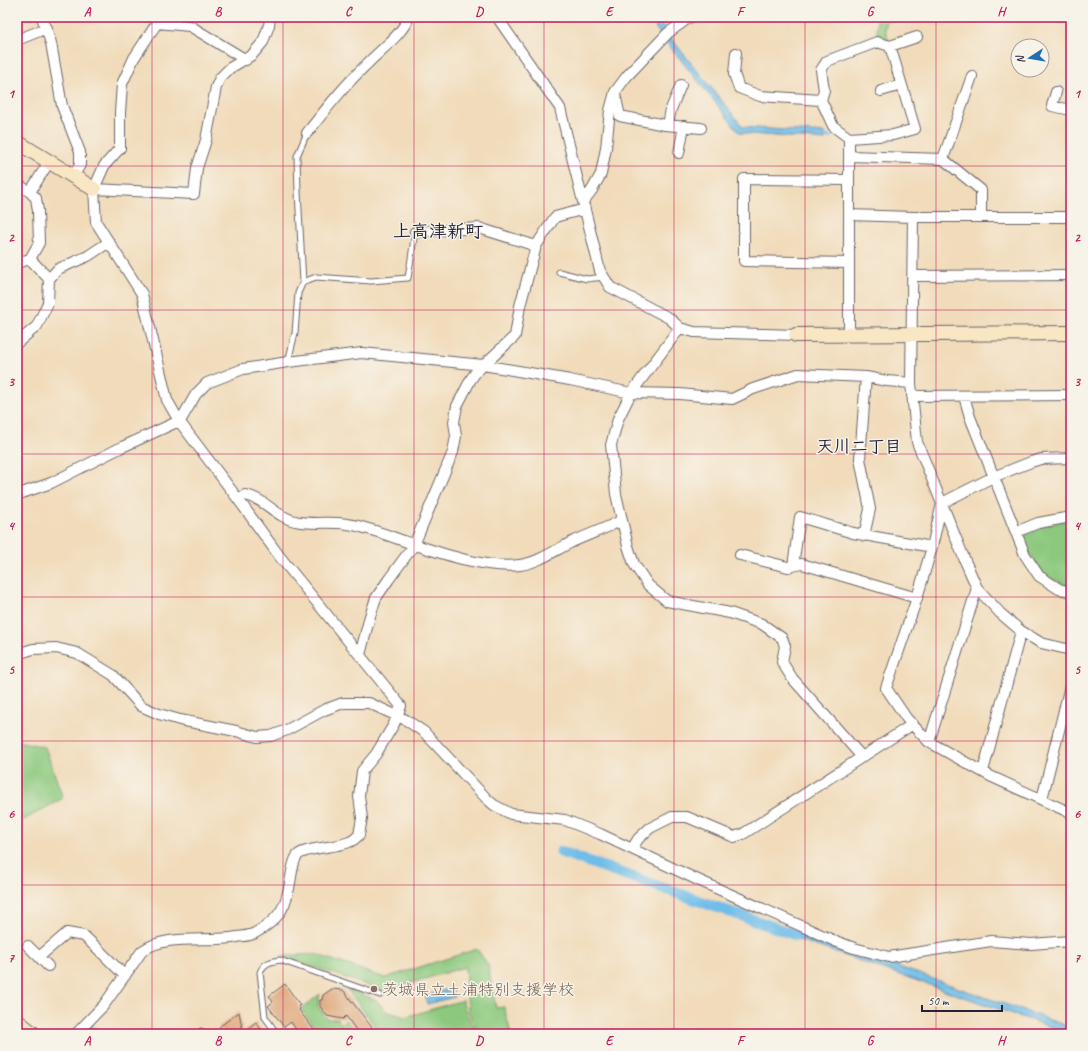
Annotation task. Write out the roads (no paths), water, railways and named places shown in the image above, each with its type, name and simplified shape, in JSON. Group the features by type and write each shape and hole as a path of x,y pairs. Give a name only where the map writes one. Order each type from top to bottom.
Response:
{"street":[{"path":"42,17 51,43 62,106 80,152 80,165 73,176"},
{"path":"17,142 94,189 194,194 198,168 206,140 216,87 220,78 230,68 246,60 263,42 270,17"},
{"path":"307,133 338,94 405,26 409,17"},
{"path":"496,17 560,108 600,271 610,287 669,318 680,328 694,332 796,335 1071,333"},
{"path":"359,654 362,651 370,616 376,598 414,545 453,452 456,436 454,422 457,406 471,379 483,365 515,336 520,306 536,246 554,217 584,205 600,174 606,148 610,110 615,92 627,76 668,33 690,17"},
{"path":"76,1034 104,1005 142,951 150,945 166,941 224,940 254,934 274,920 281,913 289,894 293,867 297,856 304,851 349,843 359,835 362,818 359,796 362,772 376,754 398,716 401,706 280,557 178,421 167,400 142,294 96,222 94,189 104,166 120,148 122,84 134,58 156,20 190,26 246,60"},
{"path":"17,40 47,28"},
{"path":"890,46 915,129 893,135 849,138 833,126 821,100 824,90 821,70 827,61 878,42 890,46 917,37"},
{"path":"736,53 734,74 739,88 760,96 821,100"},
{"path":"943,159 972,76"},
{"path":"881,91 901,84"},
{"path":"668,125 670,108 681,85"},
{"path":"615,92 620,116 668,125 701,128"},
{"path":"1056,92 1052,106 1071,110"},
{"path":"679,153 684,126"},
{"path":"849,138 849,335"},
{"path":"849,156 943,159 981,190 981,216"},
{"path":"30,192 49,162"},
{"path":"849,180 744,179 744,261 849,263"},
{"path":"17,184 30,192 36,198 39,243 30,259 17,264"},
{"path":"849,215 913,217 1071,217"},
{"path":"913,217 912,396 916,442 977,588 1000,613 1021,631 1041,643 1071,650"},
{"path":"415,232 479,228 536,246"},
{"path":"17,343 37,326 48,304 49,280 58,269 88,256 109,242"},
{"path":"30,259 49,280"},
{"path":"913,276 1071,275"},
{"path":"680,328 631,393 618,419 610,445 616,494 628,546 634,564 648,585 667,601 730,613 762,624 782,638 785,646 782,662 792,678 862,757"},
{"path":"17,494 22,494 51,484 120,448 178,421 182,418 196,394 207,383 243,369 288,362 362,353 483,365 570,380 631,393 680,394 732,399 753,389 798,374 866,378 887,382 912,383"},
{"path":"864,536 870,509 860,459 866,378"},
{"path":"912,396 1071,395"},
{"path":"964,396 970,416 1026,555 1039,576 1059,589 1071,592"},
{"path":"942,503 994,477 1031,462 1042,459 1071,458"},
{"path":"238,499 245,495 253,496 283,516 295,522 346,523 414,545 474,562 501,565 520,565 541,558 570,543 622,520"},
{"path":"942,503 932,547 917,598 886,688 907,719 929,742 983,771 1071,813"},
{"path":"793,566 800,517 864,536 932,547"},
{"path":"1016,532 1038,523 1071,517"},
{"path":"740,555 788,567 802,564 917,598"},
{"path":"929,742 977,588"},
{"path":"983,771 1021,631"},
{"path":"17,654 33,649 56,648 77,653 113,675 141,706 159,714 180,720 236,731 257,737 271,736 287,730 324,710 343,703 369,702 398,716 424,732 487,799 494,805 511,814 565,820 600,834 698,880 854,948 890,957 991,941 1031,944 1071,941"},
{"path":"1042,799 1071,682"},
{"path":"632,849 638,839 650,828 672,817 687,817 734,837 743,834 913,724"},
{"path":"39,957 67,933 84,936 125,976"},
{"path":"28,946 48,966"},
{"path":"17,1021 34,1034"}],"lane":[{"path":"288,362 295,332 298,294 302,282 297,156 307,133"},
{"path":"302,282 316,276 371,281 408,278 415,232"},
{"path":"559,272 587,279 604,277"},
{"path":"277,1034 265,1017 260,972 263,966 268,962 280,960 380,995"}],"water":[{"path":"649,17 657,17 674,42 743,127 825,133 825,140 740,133 659,33"},
{"path":"785,927 1070,1027 1071,1034 782,934"},
{"path":"452,988 454,997 427,1004 425,996"},
{"path":"91,1024 102,1034 81,1034"}],"waterway":[{"path":"821,136 831,137"},
{"path":"561,852 796,935"}],"place":[{"name":"茨城県立土浦特別支援学校","path":"374,989"}],"district":[{"name":"上高津新町","path":"438,231"},
{"name":"天川二丁目","path":"859,446"}]}
